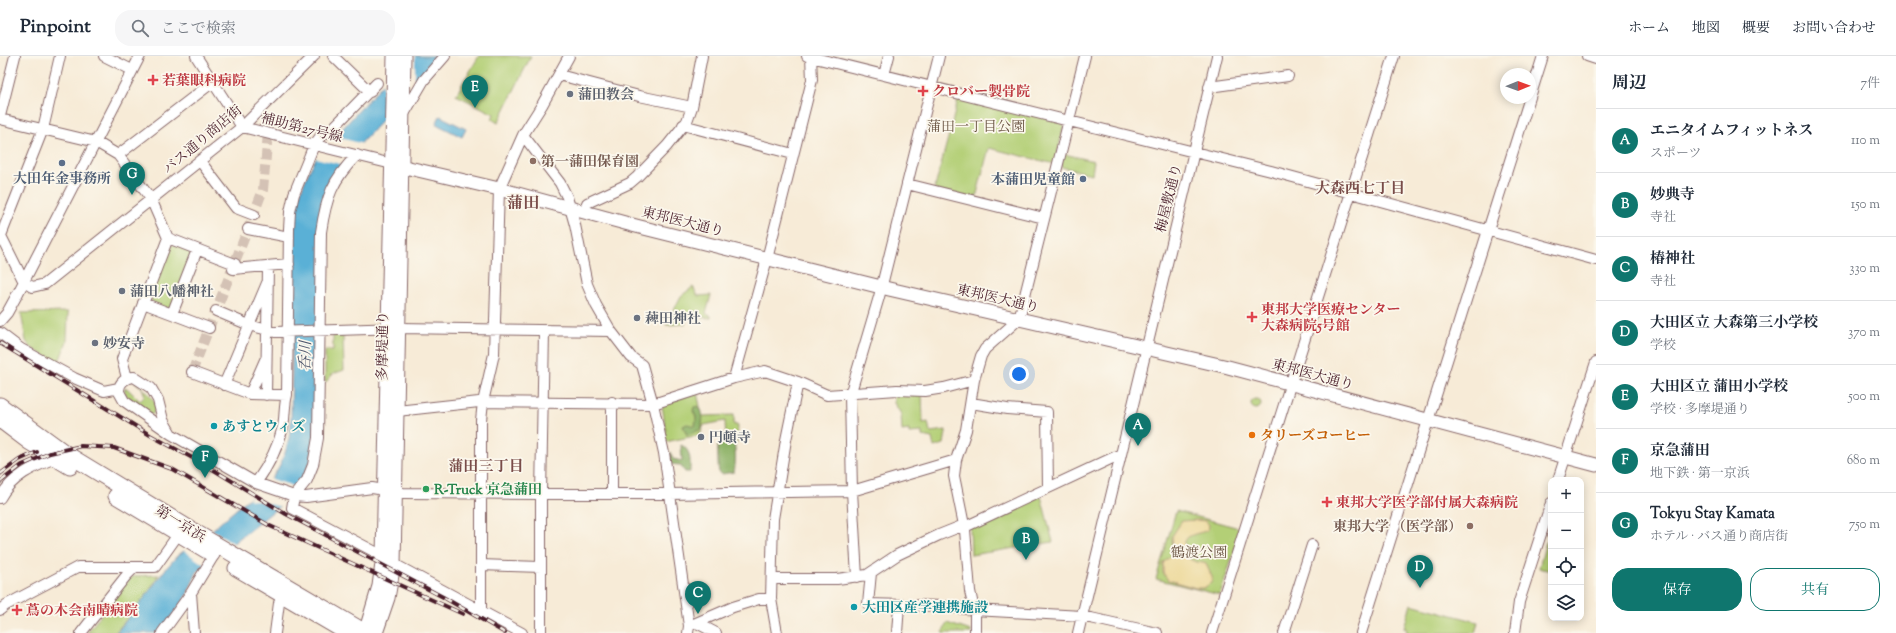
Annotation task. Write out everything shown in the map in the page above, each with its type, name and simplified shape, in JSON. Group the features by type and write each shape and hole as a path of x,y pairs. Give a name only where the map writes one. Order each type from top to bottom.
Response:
{"highway":[{"path":"0,394 32,430"},
{"name":"第一京浜","path":"0,405 32,430 197,540 217,556 347,633"},
{"name":"第一京浜","path":"0,420 55,458 182,530"},
{"path":"0,431 28,449 55,458"},
{"name":"第一京浜","path":"217,556 368,633"}],"main road":[{"name":"多摩堤通り","path":"399,59 404,99 399,112"},
{"name":"多摩堤通り","path":"368,633 379,586 389,560 399,59"},
{"name":"東邦医大通り","path":"397,165 499,189 767,259 881,287 1228,367 1289,385 1596,465"},
{"name":"多摩堤通り","path":"390,490 397,411 393,329"}],"street":[{"path":"15,56 0,117 96,142 118,155 151,199 168,238 234,267 268,267 288,264"},
{"path":"24,282 0,237 43,129 60,56"},
{"path":"104,56 132,69"},
{"path":"0,321 7,314 24,282 140,56"},
{"name":"補助第27号線","path":"196,56 242,127 397,165"},
{"name":"バス通り商店街","path":"24,282 32,286 45,284 242,127 314,56"},
{"path":"333,56 370,92"},
{"path":"399,112 445,56"},
{"path":"481,612 481,420 483,402 492,362 499,189 523,134 542,105 569,56"},
{"path":"585,212 587,203 630,183 637,177 667,146 687,121 692,107 702,56"},
{"path":"734,378 767,259 812,80 810,56 1351,192 1596,260"},
{"path":"884,75 889,56"},
{"path":"857,577 852,491 850,395 881,287 939,56"},
{"path":"975,633 974,610 970,591 964,526 954,476 956,460 966,430 974,380 981,356 985,349 1019,319 1085,56"},
{"name":"梅屋敷通り","path":"1078,633 1217,56"},
{"path":"1212,633 1394,56"},
{"path":"1361,633 1544,56"},
{"path":"1587,56 1596,59"},
{"path":"559,75 639,96 692,107"},
{"path":"1209,87 1288,76"},
{"path":"118,155 213,82"},
{"path":"258,484 278,444 283,424 287,395 290,332 288,264 290,212 294,194 314,145 370,92 377,83"},
{"path":"683,125 793,154"},
{"path":"523,134 560,183 575,224 587,284 596,305 612,331 631,357 642,366 653,404 664,453 690,630"},
{"path":"356,155 337,177 331,189 323,217 321,232 318,438 316,454 307,480 293,496 292,508 522,633"},
{"path":"200,161 236,208 254,215"},
{"path":"907,184 1044,218"},
{"path":"248,229 289,237"},
{"path":"127,378 122,359 168,238"},
{"path":"172,314 197,250"},
{"path":"266,395 268,267"},
{"path":"224,385 269,278"},
{"path":"143,303 209,328"},
{"path":"216,311 268,332 393,329 612,331"},
{"path":"541,633 541,494 544,330"},
{"path":"0,333 21,349 80,381 104,391 119,388 127,378 138,378 151,388 158,400 160,412 171,434"},
{"path":"250,394 267,354"},
{"path":"1559,477 1596,362"},
{"path":"397,411 483,402 612,402 653,404 734,378 765,371 798,382 828,395 850,395 897,390 925,391 944,388 974,380"},
{"path":"192,372 250,394 287,395"},
{"path":"777,633 771,599 773,519 798,382"},
{"path":"119,388 124,401 171,434 258,484 293,496 306,497 372,488 390,490 541,494 670,494 852,491 956,460"},
{"path":"612,402 612,494"},
{"path":"971,402 1007,409 1047,412 1048,488"},
{"path":"150,419 160,412"},
{"path":"772,579 837,579 857,577 871,573 897,555 939,535 969,525 1121,454"},
{"path":"0,498 3,490 27,470 55,458"},
{"path":"1515,633 1520,602 1548,513"},
{"path":"0,610 6,605 78,567 155,567 182,530"},
{"path":"1284,633 1312,545"},
{"path":"162,633 217,556"},
{"path":"481,565 541,567"},
{"path":"81,633 126,576 135,568"},
{"path":"871,573 868,604 943,606 974,610 1082,616 1157,633"},
{"path":"191,593 194,633"},
{"path":"275,633 279,603 283,596"},
{"path":"690,630 733,607 759,599 771,599"},
{"path":"897,633 899,605"},
{"path":"690,630 716,633"}],"green space":[{"path":"479,56 531,56 498,123 492,119 494,114 456,95"},
{"name":"蒲田一丁目公園","path":"959,96 1062,122 1064,125 1055,164 989,148 975,201 934,191"},
{"path":"1064,154 1094,161 1092,174 1061,167"},
{"path":"175,244 193,251 172,307 168,309 152,302 150,294 168,247"},
{"path":"693,287 698,296 711,295 706,314 711,316 711,318 687,316 685,324 666,325 681,296"},
{"path":"68,312 67,341 58,364 30,347 26,341 21,313"},
{"path":"333,335 343,335 344,370 333,374 325,383 325,350 333,350"},
{"path":"134,381 147,392 154,402 156,407 155,411 151,415 126,395 124,389 127,388 140,401 145,396 142,388"},
{"path":"697,392 702,416 734,415 734,425 738,425 737,442 726,442 725,421 704,425 700,435 665,442 664,432 666,431 662,405"},
{"path":"922,392 923,423 928,422 930,432 946,430 944,444 934,447 932,438 922,436 922,432 909,433 909,430 902,431 901,414 894,403 894,394"},
{"path":"1254,399 1258,399 1260,400 1260,408 1254,409 1251,406 1251,402"},
{"path":"698,406 702,411 702,429 687,435 683,426 687,424 695,426 696,417 693,411 694,407"},
{"path":"724,439 733,439 734,443 735,468 734,472 722,474 719,473 718,445 723,444"},
{"path":"681,445 685,447 689,453 690,472 685,472 680,465 670,464 670,452 673,459 682,461"},
{"path":"1041,496 1053,542 971,555 970,527"},
{"name":"鶴渡公園","path":"1176,511 1239,528 1241,531 1220,595 1156,579"},
{"path":"1546,542 1548,543 1548,570 1539,568"},
{"path":"159,575 146,596 115,633 87,633 130,578 136,576"},
{"path":"1411,604 1478,622 1475,633 1406,633 1407,629 1404,628"},
{"path":"947,623 971,631 971,633 942,633"}],"sand":[{"path":"1182,521 1206,521 1209,525 1208,530 1187,538 1185,541 1185,546 1188,558 1206,564 1212,577 1212,582 1204,588 1196,588 1168,580 1163,573 1163,563 1173,554 1172,536"}],"water":[{"name":"呑川","path":"408,56 441,56 342,164 330,182 325,195 314,442 311,460 302,480 280,506 197,572 185,599 159,633 116,633 177,556 211,531 276,473 283,459 289,438 291,423 294,219 300,195 305,180 316,158"},
{"path":"440,116 466,129 462,137 436,124"}],"pier":[{"path":"406,56 415,56 415,87 383,122 383,80"},
{"path":"333,136 363,144 344,165 315,158"},
{"path":"269,478 298,488 282,507 249,499 256,489"},
{"path":"211,529 235,544 206,566 183,550"}],"tunnel":[{"path":"192,372 263,190 268,133"}],"railway":[{"path":"0,343 150,435 209,467 286,514 443,597 505,633"},
{"path":"0,482 22,465 50,453 81,446 114,448 172,469 270,526 463,614"},
{"path":"0,474 19,460 37,452"}],"place":[{"name":"若葉眼科病院","path":"153,80"},
{"name":"クロバー製骨院","path":"923,91"},
{"name":"蒲田教会","path":"570,94"},
{"name":"大田区立 蒲田小学校","path":"475,108"},
{"name":"第一蒲田保育園","path":"533,161"},
{"name":"大田年金事務所","path":"62,163"},
{"name":"本蒲田児童館","path":"1083,179"},
{"name":"Tokyu Stay Kamata","path":"132,195"},
{"name":"蒲田八幡神社","path":"122,291"},
{"name":"東邦大学医療センター 大森病院5号館","path":"1252,317"},
{"name":"薭田神社","path":"637,318"},
{"name":"妙安寺","path":"95,343"},
{"name":"あすとウィズ","path":"214,426"},
{"name":"タリーズコーヒー","path":"1252,435"},
{"name":"円頓寺","path":"701,437"},
{"name":"エニタイムフィットネス","path":"1138,446"},
{"name":"京急蒲田","path":"205,478"},
{"name":"R-Truck 京急蒲田","path":"426,489"},
{"name":"東邦大学医学部付属大森病院","path":"1327,502"},
{"name":"東邦大学 （医学部）","path":"1470,526"},
{"name":"妙典寺","path":"1026,560"},
{"name":"大田区立 大森第三小学校","path":"1420,588"},
{"name":"大田区産学連携施設","path":"854,607"},
{"name":"蔦の木会南晴病院","path":"17,610"},
{"name":"椿神社","path":"698,614"}],"district":[{"name":"大森西七丁目","path":"1360,188"},
{"name":"蒲田","path":"523,202"},
{"name":"蒲田三丁目","path":"486,466"}]}
